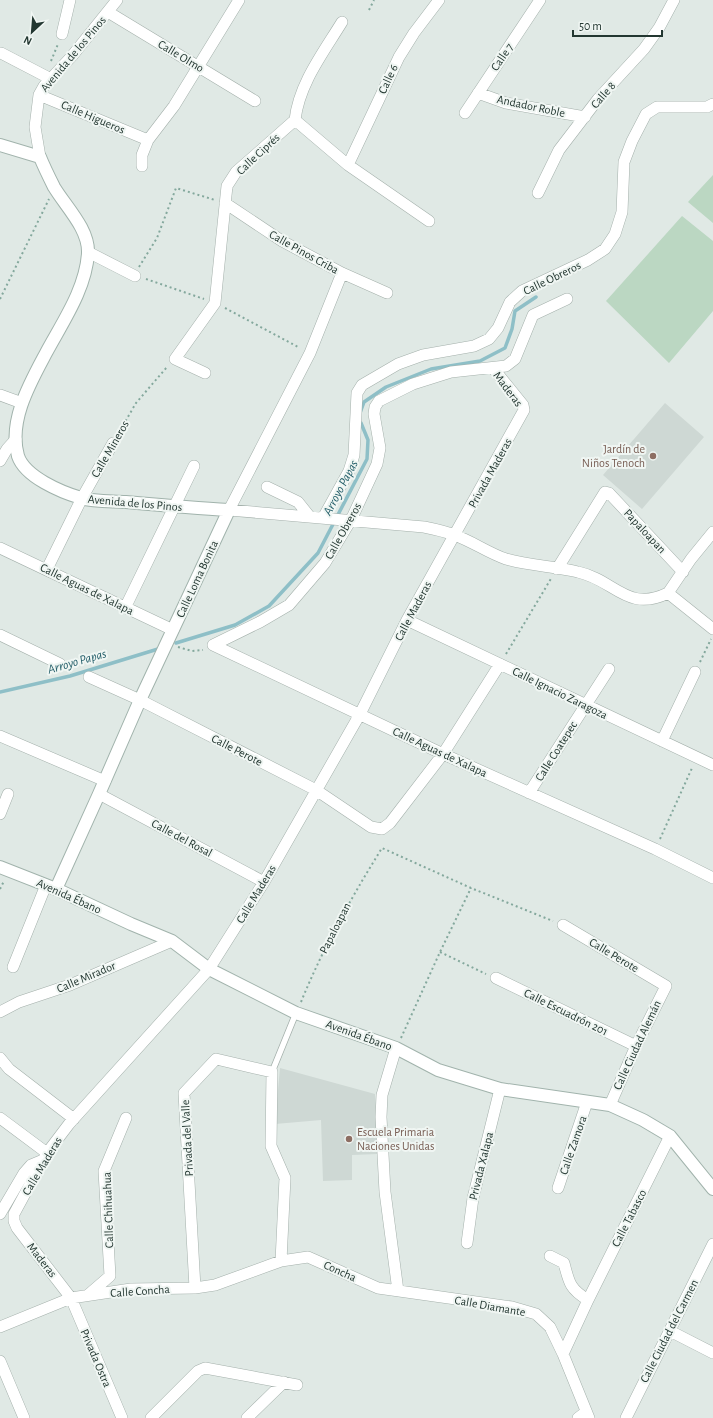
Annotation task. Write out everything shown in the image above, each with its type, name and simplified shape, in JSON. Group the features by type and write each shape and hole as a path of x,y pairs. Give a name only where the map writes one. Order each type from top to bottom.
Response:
{"street":[{"path":"62,34 70,0"},
{"name":"Avenida de los Pinos","path":"117,0 39,95 35,128 40,157 54,188 84,233 88,252 84,273 77,293 39,366 22,403 16,439 18,456 26,470 39,480 82,498 424,527 455,535 506,559 579,572 598,579 627,596 642,600 655,600 668,593"},
{"path":"142,166 142,155 148,140 174,106 238,0"},
{"name":"Calle 6","path":"348,165 399,57 414,33 439,0"},
{"name":"Calle 7","path":"464,113 540,0"},
{"name":"Calle 8","path":"538,193 559,150 585,117 644,49 659,28 674,0"},
{"name":"Calle Olmo","path":"108,12 255,101"},
{"path":"342,22 304,84 297,104 295,120 348,165 429,221"},
{"path":"1,53 51,79"},
{"name":"Andador Roble","path":"478,93 506,103 585,117"},
{"name":"Calle Higueros","path":"39,95 148,140"},
{"name":"Calle Obreros","path":"327,518 349,471 354,455 357,393 362,384 398,364 423,355 474,346 489,339 498,328 510,302 522,291 588,260 605,249 615,234 622,212 624,162 632,141 646,114 657,106 708,107 713,104"},
{"name":"Calle Ciprés","path":"176,359 215,303 227,186 236,172 295,120"},
{"path":"0,145 40,157"},
{"name":"Calle Pinos Criba","path":"225,203 282,241 342,273 387,293"},
{"path":"88,252 136,276"},
{"name":"Calle Loma Bonita","path":"51,887 99,794 140,700 228,510 310,353 342,273"},
{"name":"Calle Obreros","path":"213,645 260,622 289,605 325,563 377,464 380,448 374,414 375,407 379,401 413,384 451,372 506,366 515,359 533,315 567,299"},
{"path":"176,359 205,373"},
{"name":"Maderas","path":"493,368 523,405 524,410"},
{"path":"0,394 22,403"},
{"name":"Privada Maderas","path":"455,535 524,410"},
{"path":"0,461 7,448 16,439"},
{"name":"Calle Mineros","path":"47,569 82,498 113,443"},
{"path":"125,608 194,466"},
{"path":"267,487 298,502 310,517"},
{"name":"Papaloapan","path":"557,569 605,492 610,494 683,572"},
{"path":"713,532 668,593 713,629"},
{"name":"Calle Maderas","path":"14,1221 14,1214 45,1156 74,1119 209,969 264,882 360,714 407,620 455,535"},
{"name":"Calle Aguas de Xalapa","path":"0,548 173,630"},
{"name":"Calle Ignacio Zaragoza","path":"407,620 713,765"},
{"path":"0,635 60,664"},
{"name":"Calle Aguas de Xalapa","path":"213,645 443,754 655,849 713,878"},
{"path":"443,754 500,664"},
{"name":"Calle Coatepec","path":"529,793 585,705 610,669"},
{"path":"662,741 695,672"},
{"name":"Calle Perote","path":"89,677 140,700 316,790 371,827 382,829 390,823 443,754"},
{"path":"0,736 105,781"},
{"path":"0,814 8,794"},
{"name":"Calle del Rosal","path":"99,794 264,882"},
{"name":"Avenida Ébano","path":"0,867 51,887 172,941 209,969 296,1012 396,1048 438,1070 500,1089 610,1105 643,1120 670,1136 713,1189"},
{"path":"13,967 51,887"},
{"name":"Calle Perote","path":"563,925 666,986"},
{"name":"Calle Mirador","path":"0,1012 19,1002 70,985 172,941"},
{"name":"Calle Escuadrón 201","path":"496,978 636,1046"},
{"name":"Calle Ciudad Alemán","path":"610,1105 636,1046 666,986"},
{"path":"396,1048 382,1095 380,1117 385,1192 398,1291"},
{"path":"0,1058 9,1069 74,1119"},
{"name":"Privada del Valle","path":"195,1288 184,1093 216,1060 272,1072"},
{"path":"272,1072 271,1146 285,1178 281,1261"},
{"name":"Privada Xalapa","path":"467,1243 473,1198 500,1089"},
{"name":"Calle Zamora","path":"558,1188 587,1102"},
{"path":"0,1118 45,1156 31,1165 24,1173 0,1214"},
{"name":"Calle Chihuahua","path":"87,1296 110,1276 104,1171 126,1118"},
{"name":"Calle Tabasco","path":"564,1354 588,1300 670,1136"},
{"name":"Maderas","path":"14,1221 17,1228 71,1298"},
{"name":"Calle Ciudad del Carmen","path":"626,1418 713,1244"},
{"name":"Concha","path":"281,1261 308,1256 378,1288 398,1291"},
{"path":"550,1256 564,1263 569,1282 575,1292 588,1300"},
{"name":"Calle Concha","path":"0,1327 71,1298 131,1289 195,1288 215,1285 281,1261"},
{"name":"Calle Diamante","path":"398,1291 512,1307 536,1314 550,1327 564,1354 584,1416"},
{"name":"Privada Ostra","path":"71,1298 122,1418"},
{"path":"670,1330 713,1353"},
{"path":"0,1360 24,1418"},
{"path":"151,1418 201,1369 209,1367 297,1385"},
{"path":"247,1418 284,1382"}],"lane":[{"path":"272,1072 296,1012"}],"path":[{"path":"370,10 374,0"},
{"path":"51,79 51,61 62,34"},
{"path":"0,299 54,188"},
{"path":"136,276 144,256 157,238 176,188 225,203"},
{"name":"Calle Mineros","path":"113,443 136,404 158,376 176,359"},
{"path":"500,664 557,569"},
{"path":"695,672 713,635"},
{"path":"164,648 179,646 192,651 204,650 213,645"},
{"path":"655,849 697,758"},
{"name":"Papaloapan","path":"296,1012 314,970 351,899 382,848 471,888"},
{"path":"396,1048 471,888 563,925"},
{"path":"440,952 496,978"}],"shaded area":[{"name":"Jardín de Niños Tenoch","path":"665,403 704,437 642,509 603,475"},
{"name":"Escuela Primaria Naciones Unidas","path":"280,1068 375,1094 377,1154 352,1155 352,1180 323,1181 321,1120 275,1124"}],"green space":[{"path":"713,175 713,223 688,202"},
{"path":"682,216 713,241 713,311 669,363 606,301"}],"waterway":[{"name":"Arroyo Papas","path":"360,413 364,402 386,387 431,369 480,361 505,348 512,329 515,311 536,297"},
{"name":"Arroyo Papas","path":"176,643 235,625 269,606 318,553 367,459 368,440 361,423"},
{"name":"Arroyo Papas","path":"0,692 70,676 158,649"}],"place":[{"name":"Jardín de Niños Tenoch","path":"653,456"},
{"name":"Escuela Primaria Naciones Unidas","path":"349,1139"}]}
